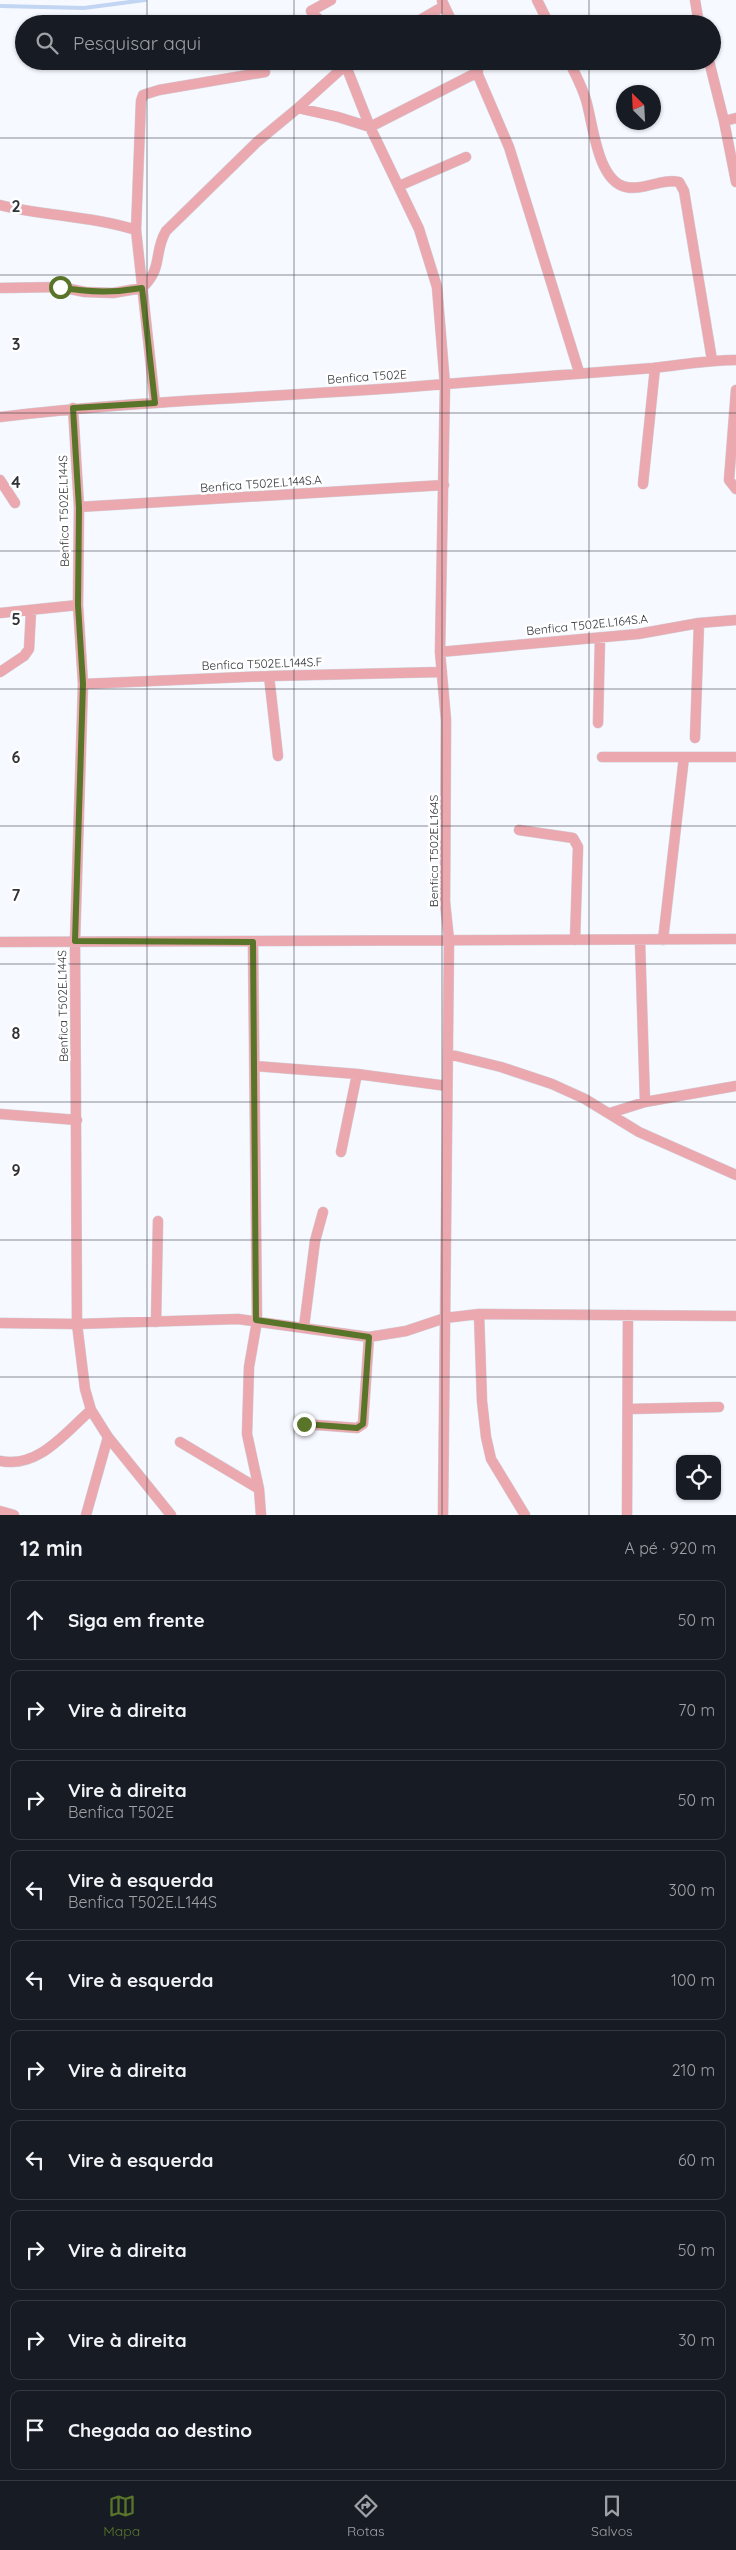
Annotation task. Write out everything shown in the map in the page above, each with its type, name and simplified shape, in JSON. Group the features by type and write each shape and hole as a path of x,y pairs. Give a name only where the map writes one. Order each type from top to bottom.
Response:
{"street":[{"path":"315,15 311,10 331,0"},
{"path":"537,0 544,15"},
{"path":"696,0 698,15"},
{"path":"425,15 442,3 448,15"},
{"path":"0,288 60,287 85,292 113,293 142,288 156,271 160,244 166,231 257,142 298,108 338,70"},
{"name":"Benfica T502E.L164S","path":"349,70 370,127 419,228 437,287 445,384 440,652 447,764 445,902 449,940 443,1515"},
{"path":"574,70 581,84 592,133 610,178 617,184 628,187 645,187 670,180 679,182 684,191 712,360"},
{"path":"711,70 736,182"},
{"path":"155,403 136,230 141,101 143,95 159,90 265,72"},
{"path":"298,108 338,117 370,127 478,72 509,147 579,372"},
{"path":"724,121 736,118"},
{"path":"399,186 466,157"},
{"path":"0,205 49,215 108,222 136,230"},
{"name":"Benfica T502E","path":"0,417 73,408 445,384 579,372 655,368 712,360 736,360"},
{"path":"643,484 655,368"},
{"path":"736,390 729,480 736,488"},
{"name":"Benfica T502E.L144S","path":"73,408 79,508 78,605 83,684 75,941 77,1324 90,1410 108,1437 171,1515"},
{"path":"0,480 15,503"},
{"name":"Benfica T502E.L144S.A","path":"79,508 444,485"},
{"path":"0,613 78,605"},
{"path":"0,672 24,656 29,649 31,611"},
{"name":"Benfica T502E.L164S.A","path":"440,652 638,634 699,623 736,620"},
{"path":"695,738 699,623"},
{"path":"598,723 600,638"},
{"name":"Benfica T502E.L144S.F","path":"83,684 269,676 442,672"},
{"path":"269,676 278,756"},
{"path":"602,757 736,757"},
{"path":"663,940 684,757"},
{"path":"519,830 573,838 578,847 575,940"},
{"path":"0,942 736,939"},
{"path":"640,940 645,1102"},
{"path":"253,942 256,1320 249,1366 247,1434 259,1489 261,1515"},
{"path":"448,1054 528,1075 585,1099 639,1132 736,1175"},
{"path":"255,1066 357,1074 447,1086"},
{"path":"341,1152 357,1074"},
{"path":"610,1113 645,1102 736,1086"},
{"path":"0,1114 77,1120"},
{"path":"304,1327 315,1241 323,1212"},
{"path":"156,1322 158,1221"},
{"path":"479,1314 482,1401 486,1437 491,1459 525,1515"},
{"path":"0,1323 77,1324 256,1320 369,1337 406,1330 444,1318 479,1314 736,1316"},
{"path":"627,1515 628,1315"},
{"path":"304,1424 357,1428 363,1424 369,1337"},
{"path":"628,1409 719,1407"},
{"path":"0,1461 21,1463 36,1457 90,1410"},
{"path":"86,1515 108,1437"},
{"path":"180,1442 259,1489"},
{"path":"158,1515 162,1503"},
{"path":"0,1511 14,1515"}],"waterway":[{"path":"0,6 84,8 145,0"}],"route":[{"path":"60,287 85,292 113,293 142,288 155,403 73,408 79,508 77,573 83,684 75,941 253,942 256,1320 369,1337 363,1424 357,1428 304,1424"}]}
